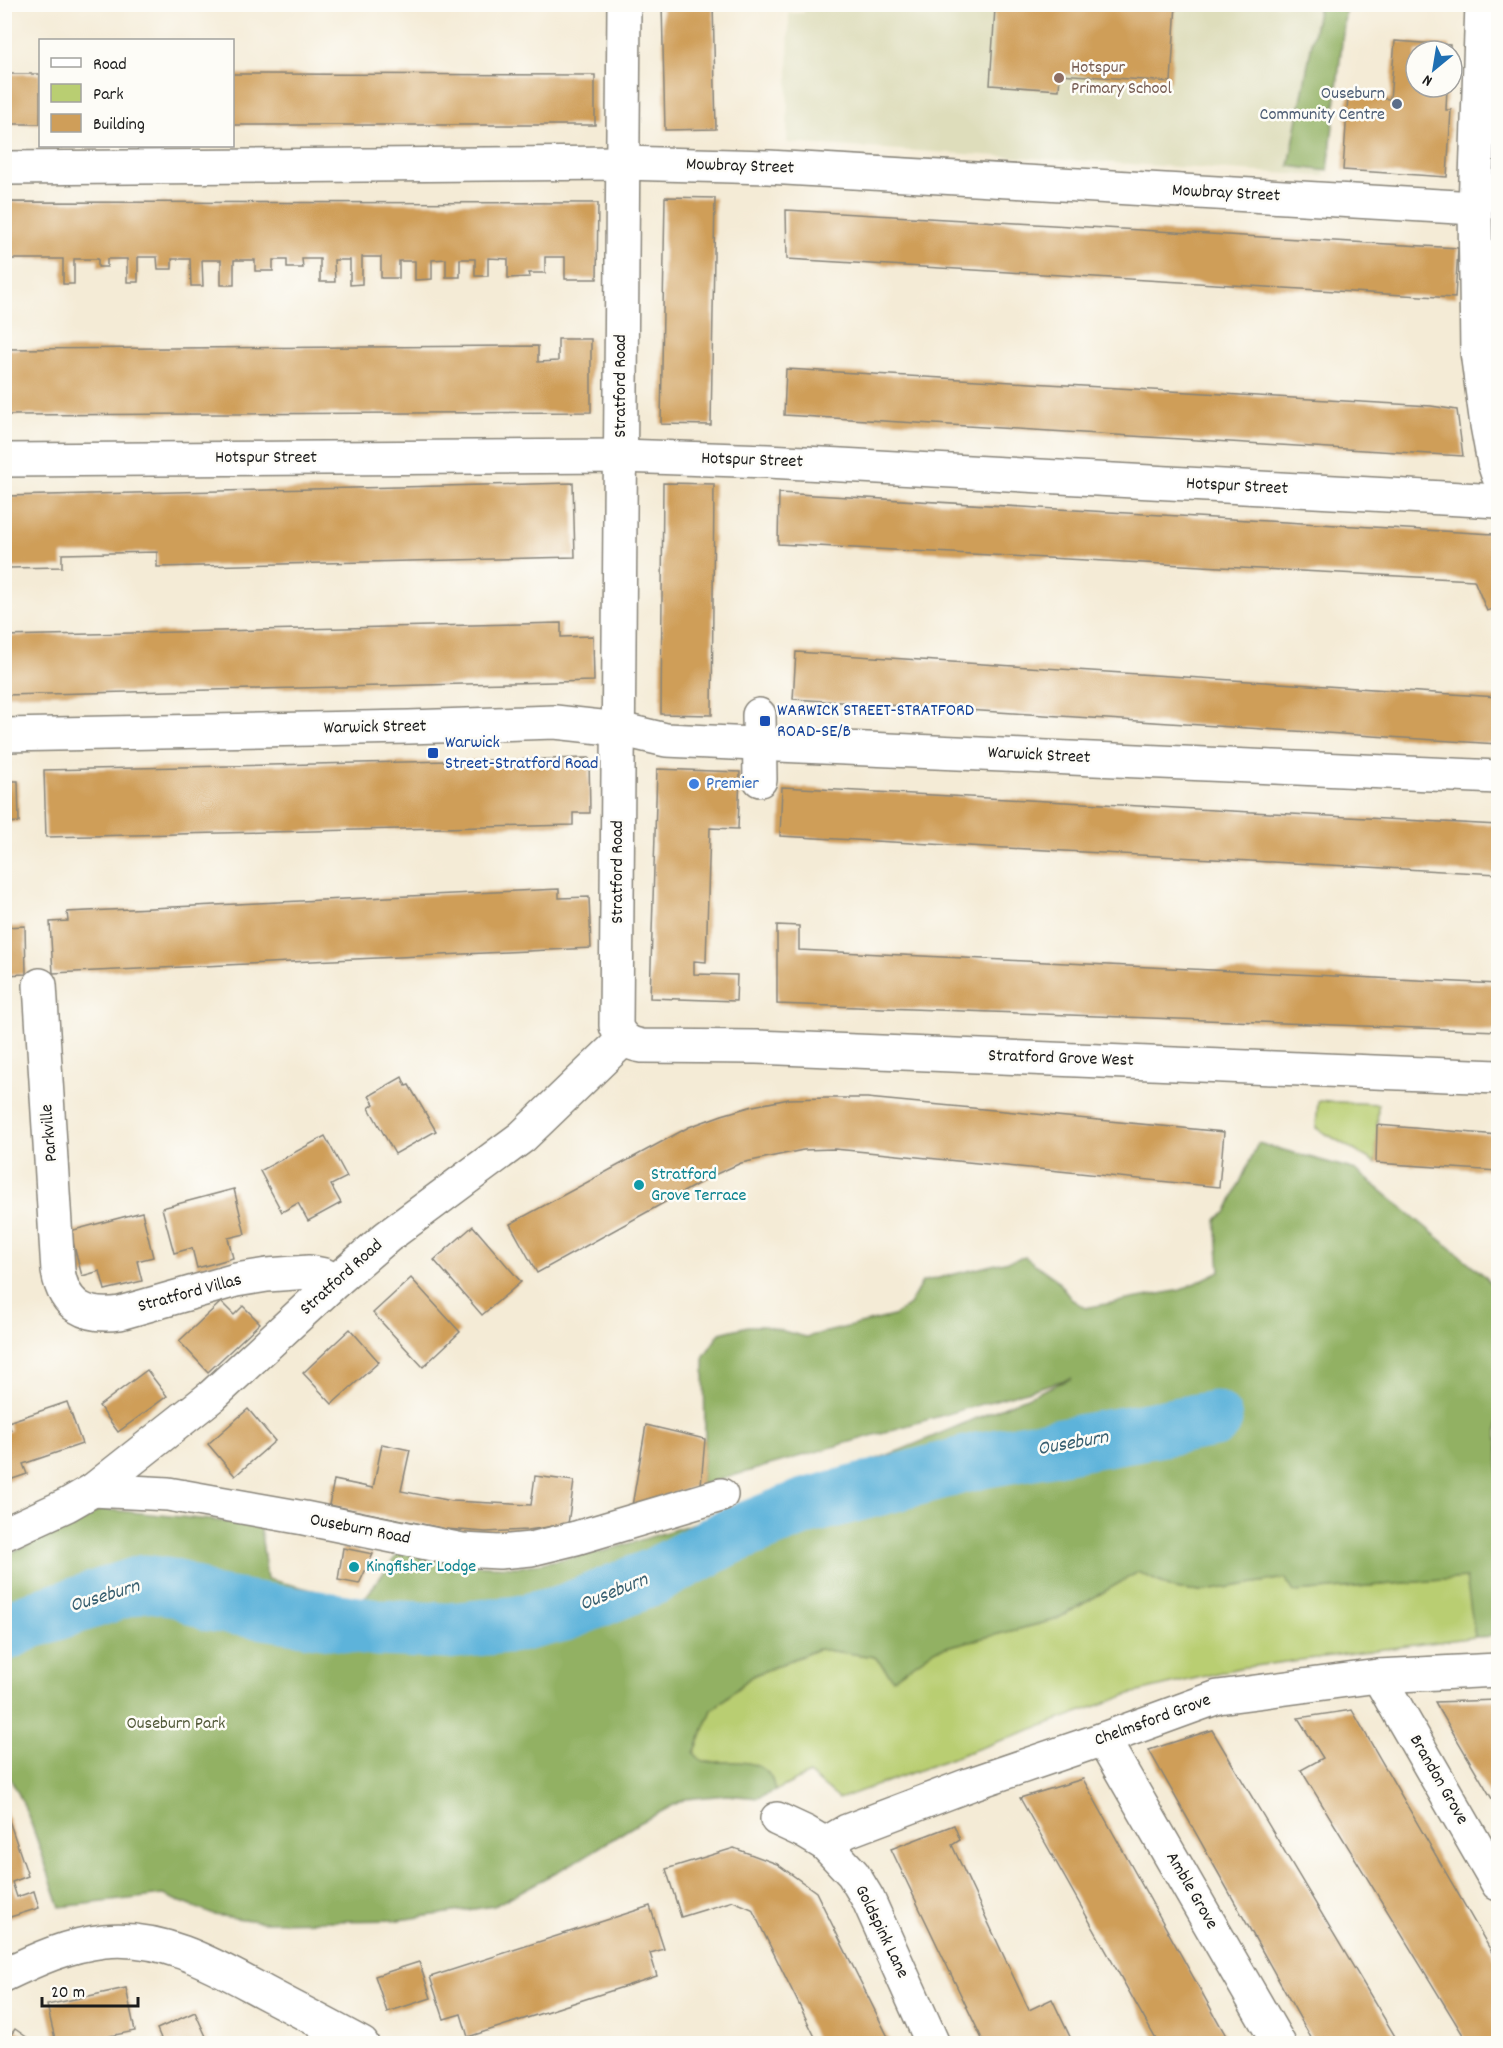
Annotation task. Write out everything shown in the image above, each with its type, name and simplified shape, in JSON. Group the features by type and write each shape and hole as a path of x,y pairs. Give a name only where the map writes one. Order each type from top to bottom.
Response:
{"street":[{"name":"Stratford Road","path":"93,1490 212,1396 387,1237 522,1137 624,1039 616,1026 624,4"},
{"path":"1482,4 1475,208 1477,352 1487,424 1498,475"},
{"name":"Mowbray Street","path":"4,168 623,163 768,167 1475,208"},
{"name":"Hotspur Street","path":"4,460 621,456 768,461 1498,501"},
{"name":"Warwick Street","path":"4,735 409,727 555,722 619,714 666,740 759,730 1498,777"},
{"path":"759,730 760,780"},
{"name":"Parkville","path":"40,985 60,1281"},
{"name":"Stratford Grove West","path":"624,1039 642,1046 756,1047 1498,1077"},
{"name":"Stratford Villas","path":"60,1281 64,1294 72,1303 82,1310 105,1315 120,1313 236,1280 267,1275 309,1272 324,1275 336,1281"},
{"path":"4,1534 67,1505 93,1490"},
{"name":"Ouseburn Road","path":"93,1490 168,1494 462,1550 499,1552 576,1538 721,1495"},
{"name":"Chelmsford Grove","path":"825,1844 835,1836 858,1826 1218,1697 1378,1676 1498,1670"},
{"name":"Brandon Grove","path":"1378,1676 1498,1884"},
{"name":"Amble Grove","path":"1103,1739 1279,2043"},
{"name":"Goldspink Lane","path":"777,1819 806,1832 825,1844 853,1874 868,1899 933,2043"},
{"path":"4,1975 44,1956 78,1945 106,1941 135,1941 160,1945 218,1967 314,2033 362,2043"}],"shaded area":[{"name":"Hotspur Primary School","path":"804,5 1335,5 1324,176 787,143 789,13 804,13"}],"green space":[{"path":"1319,5 1346,5 1328,171 1289,166"},
{"path":"1318,1101 1378,1104 1376,1163 1316,1128"},
{"name":"Ouseburn Park","path":"1258,1143 1356,1170 1485,1276 1498,1293 1498,1636 1475,1637 1466,1578 1294,1592 1285,1578 1200,1592 1174,1589 1138,1572 1055,1620 934,1650 893,1679 875,1657 818,1649 752,1676 712,1710 694,1753 703,1762 740,1762 758,1766 771,1777 775,1791 758,1798 727,1795 685,1799 494,1906 400,1920 264,1922 214,1915 163,1895 60,1907 28,1815 12,1782 5,1773 5,1556 101,1509 260,1525 267,1579 362,1602 399,1552 466,1565 520,1567 605,1551 757,1504 901,1450 1072,1378 701,1485 705,1439 704,1356 720,1333 748,1326 764,1326 806,1337 893,1316 909,1305 922,1282 1025,1257 1056,1279 1071,1299 1085,1308 1181,1290 1220,1271 1216,1219 1226,1213"},
{"path":"1138,1572 1174,1589 1200,1592 1285,1578 1295,1592 1467,1578 1475,1637 1239,1668 1130,1694 839,1799 809,1774 775,1791 771,1777 703,1762 694,1754 712,1710 752,1676 819,1649 875,1657 893,1679 934,1650 1055,1620"}],"building":[{"path":"662,4 713,4 716,129 665,130"},
{"path":"977,4 1176,4 1171,82 1060,74 1059,90 990,85 995,8 977,6"},
{"name":"Ouseburn Community Centre","path":"1395,41 1404,42 1404,99 1446,99 1446,110 1451,110 1447,177 1343,170 1348,96 1390,99"},
{"path":"4,74 39,74 39,124 4,124"},
{"path":"234,74 595,75 595,125 234,125"},
{"path":"665,197 715,198 711,425 661,424"},
{"path":"4,202 598,203 597,279 565,279 565,257 545,257 545,273 529,273 530,277 508,278 508,259 488,258 488,276 475,276 475,259 460,259 460,277 446,277 446,259 432,260 432,279 415,280 415,261 399,261 399,278 381,278 381,257 362,257 362,284 350,285 350,260 334,260 335,282 320,282 320,259 302,259 303,268 287,268 287,260 273,260 273,271 255,271 255,260 234,260 234,285 221,285 221,260 202,260 203,286 191,286 190,259 172,259 172,269 158,269 157,257 138,257 138,282 127,282 127,259 107,259 107,267 98,267 98,259 74,259 74,284 63,284 63,259 4,259"},
{"path":"786,210 1458,248 1455,298 787,259"},
{"path":"558,339 591,339 591,412 4,415 4,349 538,346 538,362 558,361"},
{"path":"786,369 1431,406 1457,410 1463,456 784,415"},
{"path":"573,483 575,557 157,567 157,552 62,554 62,567 8,568 6,496"},
{"path":"663,483 714,484 712,715 661,714"},
{"path":"779,493 1493,534 1498,547 1498,607 1487,611 1474,580 778,544"},
{"path":"561,623 561,637 593,636 594,681 4,695 4,636"},
{"path":"796,652 1498,697 1498,744 793,699"},
{"path":"589,758 590,813 573,813 573,825 46,837 44,770"},
{"path":"657,769 740,772 738,829 710,828 706,962 694,961 694,974 737,975 736,1001 650,998"},
{"path":"4,781 18,781 19,822 4,823"},
{"path":"782,787 1498,825 1498,874 780,836"},
{"path":"559,889 559,898 589,897 591,948 53,973 50,922 68,921 67,912"},
{"path":"777,925 799,926 799,950 1498,984 1498,1031 777,1004"},
{"path":"25,926 26,974 4,975 4,927"},
{"path":"402,1077 436,1131 395,1154 369,1108 374,1104 369,1096"},
{"name":"Stratford Grove Terrace","path":"867,1098 1224,1132 1219,1187 834,1149 803,1150 741,1163 714,1175 537,1273 510,1224 689,1127 753,1106 789,1099"},
{"path":"1377,1125 1498,1135 1498,1171 1376,1163"},
{"path":"325,1136 347,1177 331,1185 341,1203 308,1221 298,1203 282,1212 260,1171"},
{"path":"234,1189 245,1234 228,1238 233,1258 197,1268 192,1248 174,1253 162,1208"},
{"path":"142,1212 153,1257 137,1261 142,1281 105,1290 100,1271 82,1276 70,1231"},
{"path":"473,1226 521,1282 482,1315 434,1260"},
{"path":"411,1278 460,1332 423,1367 373,1313"},
{"path":"221,1302 234,1315 243,1306 260,1323 208,1372 179,1341"},
{"path":"350,1329 379,1362 332,1404 303,1373"},
{"path":"147,1370 167,1396 118,1432 99,1406"},
{"path":"67,1402 82,1444 23,1464 27,1474 4,1482 4,1433 11,1430 8,1422"},
{"path":"248,1409 275,1441 235,1476 208,1444"},
{"path":"646,1425 705,1439 701,1485 632,1506"},
{"path":"382,1444 410,1450 401,1491 452,1501 531,1505 535,1476 574,1481 568,1524 528,1530 486,1532 446,1529 329,1505 334,1480 373,1488"},
{"name":"Kingfisher Lodge","path":"343,1548 373,1554 359,1584 338,1580"},
{"path":"1498,1700 1498,1809 1435,1702"},
{"path":"1352,1710 1498,1963 1498,2043 1468,2043 1301,1770 1323,1758 1298,1718"},
{"path":"1212,1730 1399,2043 1314,2043 1149,1750"},
{"path":"1083,1779 1230,2043 1158,2043 1020,1798"},
{"path":"4,1806 28,1876 12,1882 17,1897 34,1891 39,1908 4,1919"},
{"path":"954,1825 960,1840 952,1845 1029,2010 1052,1999 1073,2043 984,2043 891,1849"},
{"path":"734,1848 777,1864 816,1892 891,2043 818,2043 752,1909 733,1901 681,1917 666,1869"},
{"path":"650,1906 664,1949 650,1953 657,1976 468,2037 461,2014 444,2019 430,1977"},
{"path":"419,1962 431,1998 387,2012 375,1976"},
{"path":"126,1988 135,2031 75,2043 56,2043 47,2005"},
{"path":"195,2012 209,2043 163,2043 157,2029"},
{"path":"15,2029 35,2043 5,2043"}],"waterway":[{"name":"Ouseburn","path":"4,1633 29,1621 144,1583 177,1588 210,1603 378,1628 447,1631 518,1624 564,1613 655,1576 724,1539 805,1507 982,1460 1214,1419"}],"place":[{"name":"Hotspur Primary School","path":"1059,78"},
{"name":"Ouseburn Community Centre","path":"1397,104"},
{"name":"WARWICK STREET-STRATFORD ROAD-SE/B","path":"765,721"},
{"name":"Warwick Street-Stratford Road","path":"433,753"},
{"name":"Premier","path":"694,784"},
{"name":"Stratford Grove Terrace","path":"639,1185"},
{"name":"Kingfisher Lodge","path":"354,1567"}]}
